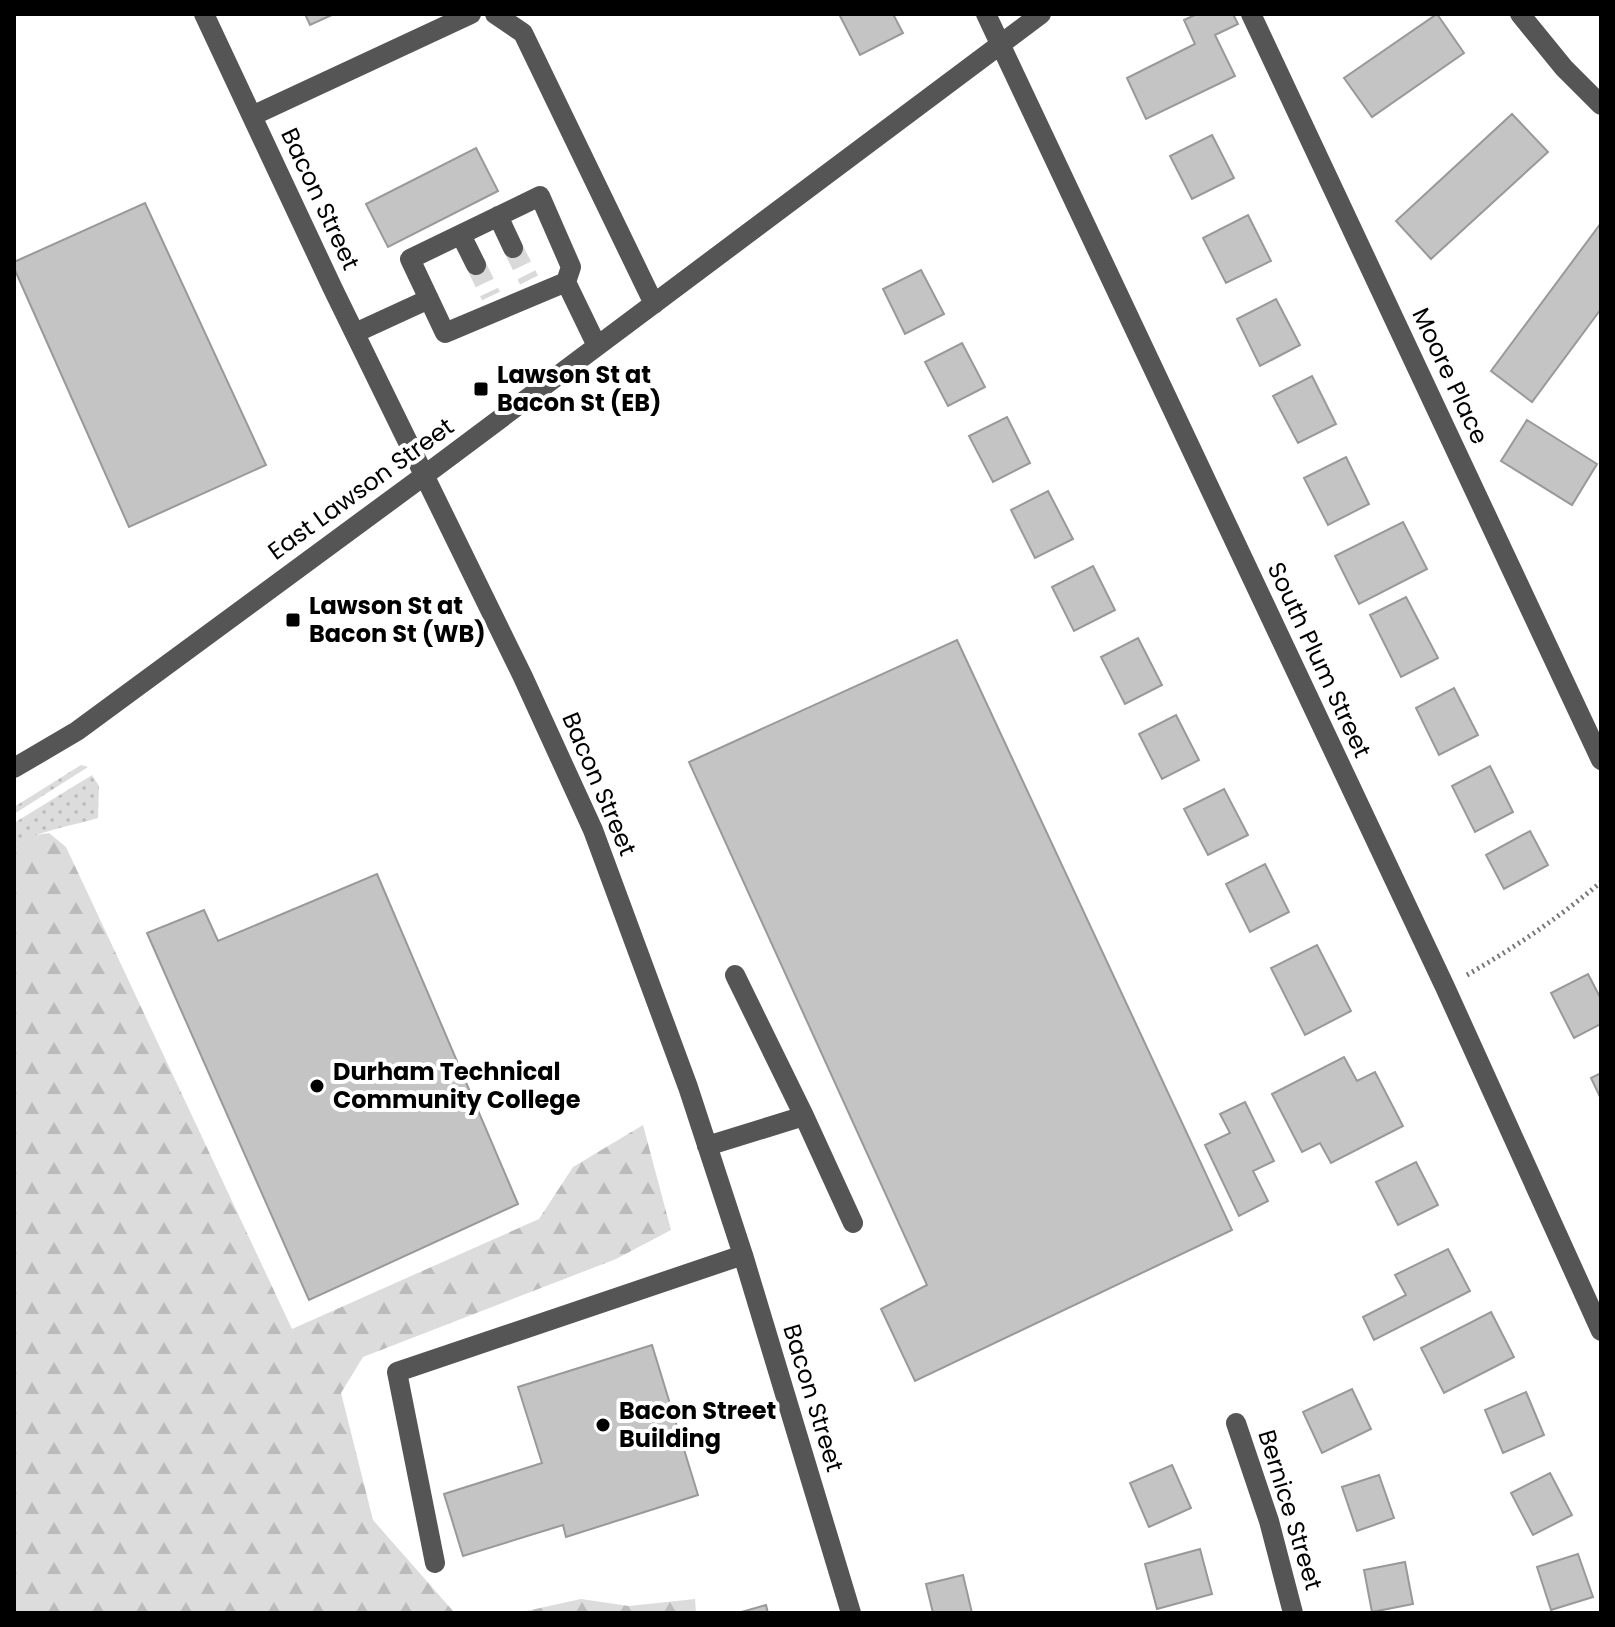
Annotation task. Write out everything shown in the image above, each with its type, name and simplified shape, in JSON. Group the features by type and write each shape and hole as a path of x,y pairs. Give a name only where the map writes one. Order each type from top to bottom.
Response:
{"street":[{"name":"Bacon Street","path":"204,14 523,677 593,830 688,1087 743,1255 851,1613"},
{"path":"252,116 471,14"},
{"path":"495,14 523,33 654,304"},
{"name":"South Plum Street","path":"986,14 1445,987 1601,1331"},
{"name":"East Lawson Street","path":"14,768 77,731 1041,14"},
{"name":"Moore Place","path":"1251,14 1601,760"},
{"path":"1520,14 1564,68 1601,105"},
{"path":"566,282 532,287 495,303 445,333 410,259 540,196 571,267 566,282 597,346"},
{"path":"498,216 513,248"},
{"path":"461,235 476,265"},
{"path":"355,333 429,299"},
{"path":"735,975 853,1223"},
{"path":"707,1146 804,1116"},
{"path":"435,1563 397,1372 743,1255"},
{"name":"Bernice Street","path":"1236,1423 1269,1521 1293,1613"}],"path":[{"path":"1445,987 1494,960 1601,882"}],"green space":[{"path":"81,765 88,767 14,814 14,807"},
{"path":"92,775 99,786 98,818 44,832 14,845 14,823"},
{"path":"49,833 66,847 292,1329 539,1219 573,1167 643,1125 671,1230 616,1259 363,1357 341,1393 373,1520 453,1611 473,1613 14,1613 14,845 30,836"},
{"path":"581,1599 629,1606 695,1599 696,1613 517,1613"}],"building":[{"path":"305,14 334,14 310,25"},
{"path":"839,14 893,14 903,33 860,55"},
{"path":"1197,14 1233,14 1238,24 1215,35 1235,76 1146,119 1127,78 1195,44 1184,20"},
{"path":"1437,14 1464,53 1372,117 1344,78"},
{"path":"1512,114 1548,152 1431,259 1396,221"},
{"path":"1212,135 1234,178 1192,199 1170,156"},
{"path":"476,148 498,191 388,247 366,204"},
{"path":"145,203 266,465 129,527 14,262"},
{"path":"1248,215 1271,261 1226,283 1203,238"},
{"path":"1601,223 1601,309 1532,402 1491,371"},
{"path":"921,270 944,314 905,334 883,289"},
{"path":"1276,299 1300,345 1260,366 1237,319"},
{"path":"962,343 985,387 948,406 925,362"},
{"path":"1312,376 1336,424 1298,443 1273,396"},
{"path":"1007,417 1030,463 993,482 969,436"},
{"path":"1527,420 1597,464 1572,505 1501,461"},
{"path":"1346,457 1369,504 1328,525 1304,478"},
{"path":"1048,491 1073,539 1035,558 1011,510"},
{"path":"1403,522 1427,569 1359,604 1335,556"},
{"path":"1093,566 1115,610 1074,631 1052,587"},
{"path":"1406,597 1438,658 1401,677 1370,615"},
{"path":"1138,638 1162,685 1125,704 1101,657"},
{"path":"957,640 1232,1230 915,1381 881,1309 927,1285 689,762"},
{"path":"1454,688 1478,735 1439,755 1416,708"},
{"path":"1176,715 1199,760 1162,779 1139,734"},
{"path":"1490,766 1513,812 1475,832 1452,786"},
{"path":"1224,789 1248,835 1208,855 1184,809"},
{"path":"1530,831 1548,865 1504,889 1486,855"},
{"path":"1265,864 1289,912 1250,932 1226,884"},
{"path":"377,874 518,1204 309,1300 147,933 204,910 218,941"},
{"path":"1317,945 1351,1011 1305,1035 1271,968"},
{"path":"1588,974 1601,999 1601,1024 1574,1038 1551,993"},
{"path":"1344,1057 1357,1081 1375,1072 1403,1126 1331,1163 1320,1143 1302,1152 1272,1094"},
{"path":"1601,1073 1601,1099 1591,1078"},
{"path":"1245,1102 1274,1161 1253,1171 1268,1201 1239,1216 1205,1145 1230,1133 1220,1114"},
{"path":"1416,1162 1438,1205 1398,1225 1376,1182"},
{"path":"1448,1249 1470,1291 1374,1340 1363,1317 1406,1295 1395,1275"},
{"path":"1491,1312 1514,1357 1444,1393 1421,1348"},
{"name":"Bacon Street Building","path":"652,1345 698,1495 566,1537 563,1525 463,1556 444,1494 542,1463 518,1387"},
{"path":"1352,1389 1371,1429 1322,1453 1303,1412"},
{"path":"1526,1392 1544,1435 1503,1453 1485,1410"},
{"path":"1172,1465 1191,1508 1149,1527 1130,1483"},
{"path":"1550,1473 1572,1515 1533,1535 1511,1493"},
{"path":"1379,1475 1394,1518 1357,1531 1342,1487"},
{"path":"1200,1549 1212,1594 1157,1609 1145,1564"},
{"path":"1578,1554 1593,1597 1551,1610 1537,1567"},
{"path":"1405,1562 1413,1604 1372,1612 1364,1570"},
{"path":"963,1575 972,1613 933,1613 926,1584"},
{"path":"766,1605 768,1613 738,1613"}],"tunnel":[{"path":"513,248 529,280"},
{"path":"476,265 491,296"}],"place":[{"name":"Lawson St at Bacon St (EB)","path":"481,389"},
{"name":"Lawson St at Bacon St (WB)","path":"293,620"},
{"name":"Durham Technical Community College","path":"317,1086"},
{"name":"Bacon Street Building","path":"603,1425"}]}
